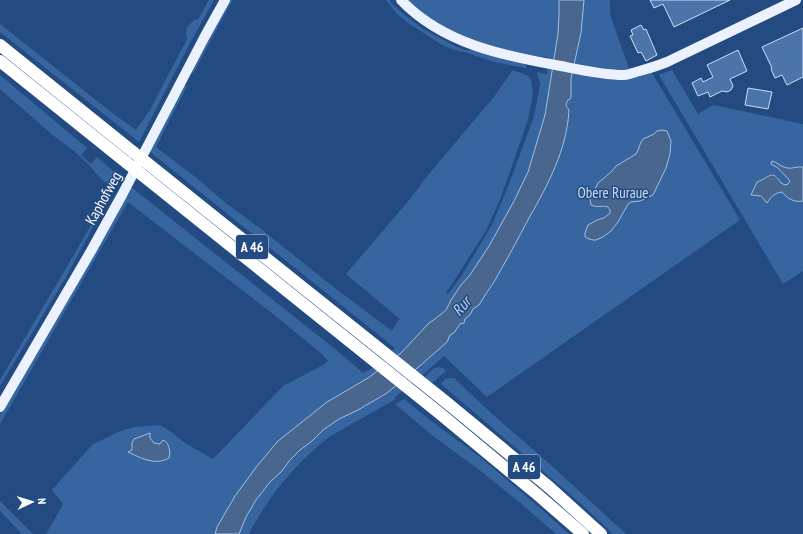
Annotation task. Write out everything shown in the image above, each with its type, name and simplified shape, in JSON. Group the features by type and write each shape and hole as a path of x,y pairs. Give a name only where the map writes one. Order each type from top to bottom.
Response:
{"highway":[{"name":"A 46","path":"0,45 147,163 352,335"},
{"name":"A 46","path":"0,61 141,174 352,335 442,407 549,487 601,534"},
{"name":"A 46","path":"442,407 583,534"}],"main road":[{"name":"Kaphofweg","path":"0,407 126,189 225,0"},
{"path":"401,0 423,19 439,29 480,48 592,72 625,75 653,68 796,0"}],"green space":[{"path":"209,0 214,0 139,142 0,32 0,24 136,130 150,110 187,39 187,27 194,20 198,19"},
{"path":"229,0 233,0 193,74 192,69"},
{"path":"386,0 390,0 391,3 401,12 423,29 453,45 464,50 473,50 498,58 525,64 526,68 494,62 451,49 408,23 396,13"},
{"name":"Obere Ruraue","path":"406,0 610,0 610,14 629,69 652,73 740,220 487,397 444,356 394,398 396,399 329,437 317,447 294,469 274,493 249,534 46,534 63,504 52,490 93,444 118,432 134,427 160,425 185,443 213,459 283,386 328,361 322,354 273,314 128,202 0,424 0,414 131,187 340,353 363,373 378,365 395,348 149,151 182,85 187,86 156,147 227,204 392,331 400,319 346,274 493,98 513,70 528,76 531,80 533,93 528,120 501,197 486,231 446,293 448,294 462,275 492,225 509,184 536,107 540,84 537,72 547,74 548,57 521,55 464,38 428,17"},
{"path":"672,70 698,114 713,105 803,124 803,167 785,168 771,164 790,182 788,185 781,183 778,177 771,174 757,182 753,191 753,196 760,196 765,201 777,193 782,192 786,197 801,202 803,201 803,271 783,284 659,75"},
{"path":"0,75 87,148 81,155 91,164 97,157 121,178 117,182 109,185 101,179 74,151 54,136 0,89"},
{"path":"108,195 108,199 66,277 0,386 0,380"},
{"path":"439,367 446,371 432,383 425,377 434,368"},
{"path":"454,378 626,534 613,534 579,502 441,384 445,379"},
{"path":"404,399 480,457 569,534 556,534 518,501 433,436 395,404"},
{"path":"0,501 33,534 22,534 0,511"}],"water":[{"name":"Rur","path":"559,0 584,0 581,33 571,78 571,97 566,104 569,110 565,139 549,180 494,282 479,305 473,309 470,315 465,319 464,323 460,324 454,333 450,335 447,342 421,365 387,393 339,419 323,430 300,450 282,471 270,482 256,500 246,517 239,534 215,534 217,527 235,496 278,441 327,402 368,378 401,353 429,323 446,310 461,285 470,275 489,246 528,172 545,115 558,34"},
{"path":"657,131 667,131 671,141 670,154 666,168 653,195 640,201 631,202 628,204 618,222 611,231 603,237 593,240 585,237 588,225 604,218 610,213 608,207 591,205 590,199 598,183 616,166 636,154 643,139"},
{"path":"772,161 787,168 803,167 803,201 791,200 782,192 777,193 767,203 761,196 751,195 757,182 770,175 778,178 781,183 785,185 790,181 778,168 771,164"},
{"path":"150,433 150,438 154,443 160,444 163,440 167,443 170,450 169,458 153,461 143,459 128,452 132,450 132,443 134,439"}],"building":[{"path":"650,0 730,0 674,27 663,4 654,8"},
{"path":"641,25 644,30 646,29 657,55 646,61 641,52 638,53 630,36 633,35 631,30"},
{"path":"803,28 803,77 787,85 782,75 775,78 762,47"},
{"path":"738,50 747,71 730,79 733,86 731,90 727,92 722,91 710,97 708,92 698,96 692,83 701,78 703,82 713,77 707,65"},
{"path":"748,88 772,92 768,109 745,105"}]}
